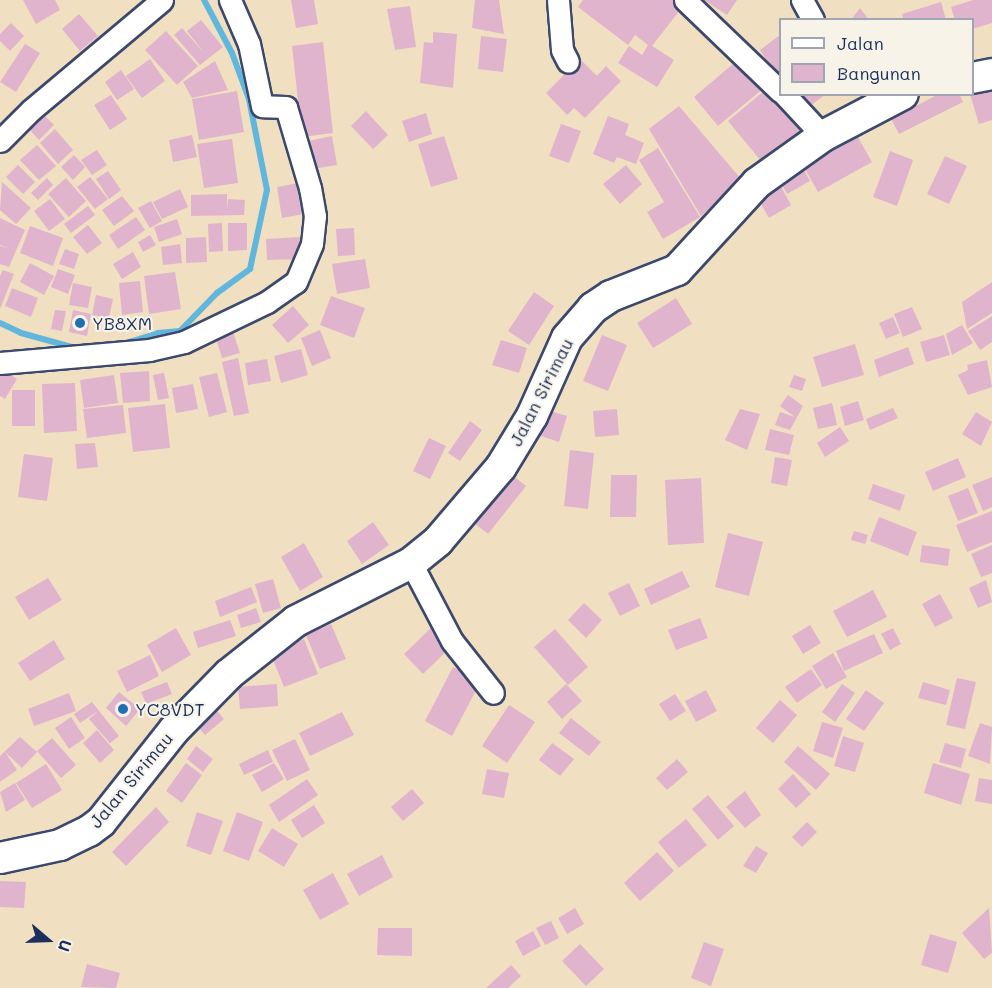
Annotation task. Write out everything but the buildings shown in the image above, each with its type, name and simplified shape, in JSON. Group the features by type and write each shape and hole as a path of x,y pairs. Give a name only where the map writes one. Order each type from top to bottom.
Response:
{"main road":[{"path":"974,78 992,74"},
{"name":"Jalan Sirimau","path":"0,858 60,845 89,831 101,822 174,730 229,674 296,621 411,563 456,522 501,467 544,393 567,338 593,308 611,296 677,270 756,183 823,136 866,101 892,96"}],"street":[{"path":"0,141 31,110 162,0"},
{"path":"0,363 149,350 184,342 267,302 296,282 312,244 315,216 310,188 286,107 262,106 249,44 230,0"},
{"path":"558,0 562,50 568,62"},
{"path":"685,0 779,90"},
{"path":"802,0 812,18"},
{"path":"786,96 823,136"},
{"path":"411,563 452,640 493,693"}],"waterway":[{"path":"126,343 158,333 180,331 217,293 250,269 267,190 249,99 232,53 204,0"},
{"path":"0,323 21,333 76,348"}],"place":[{"name":"YB8XM","path":"80,323"},
{"name":"YC8VDT","path":"123,709"}]}
